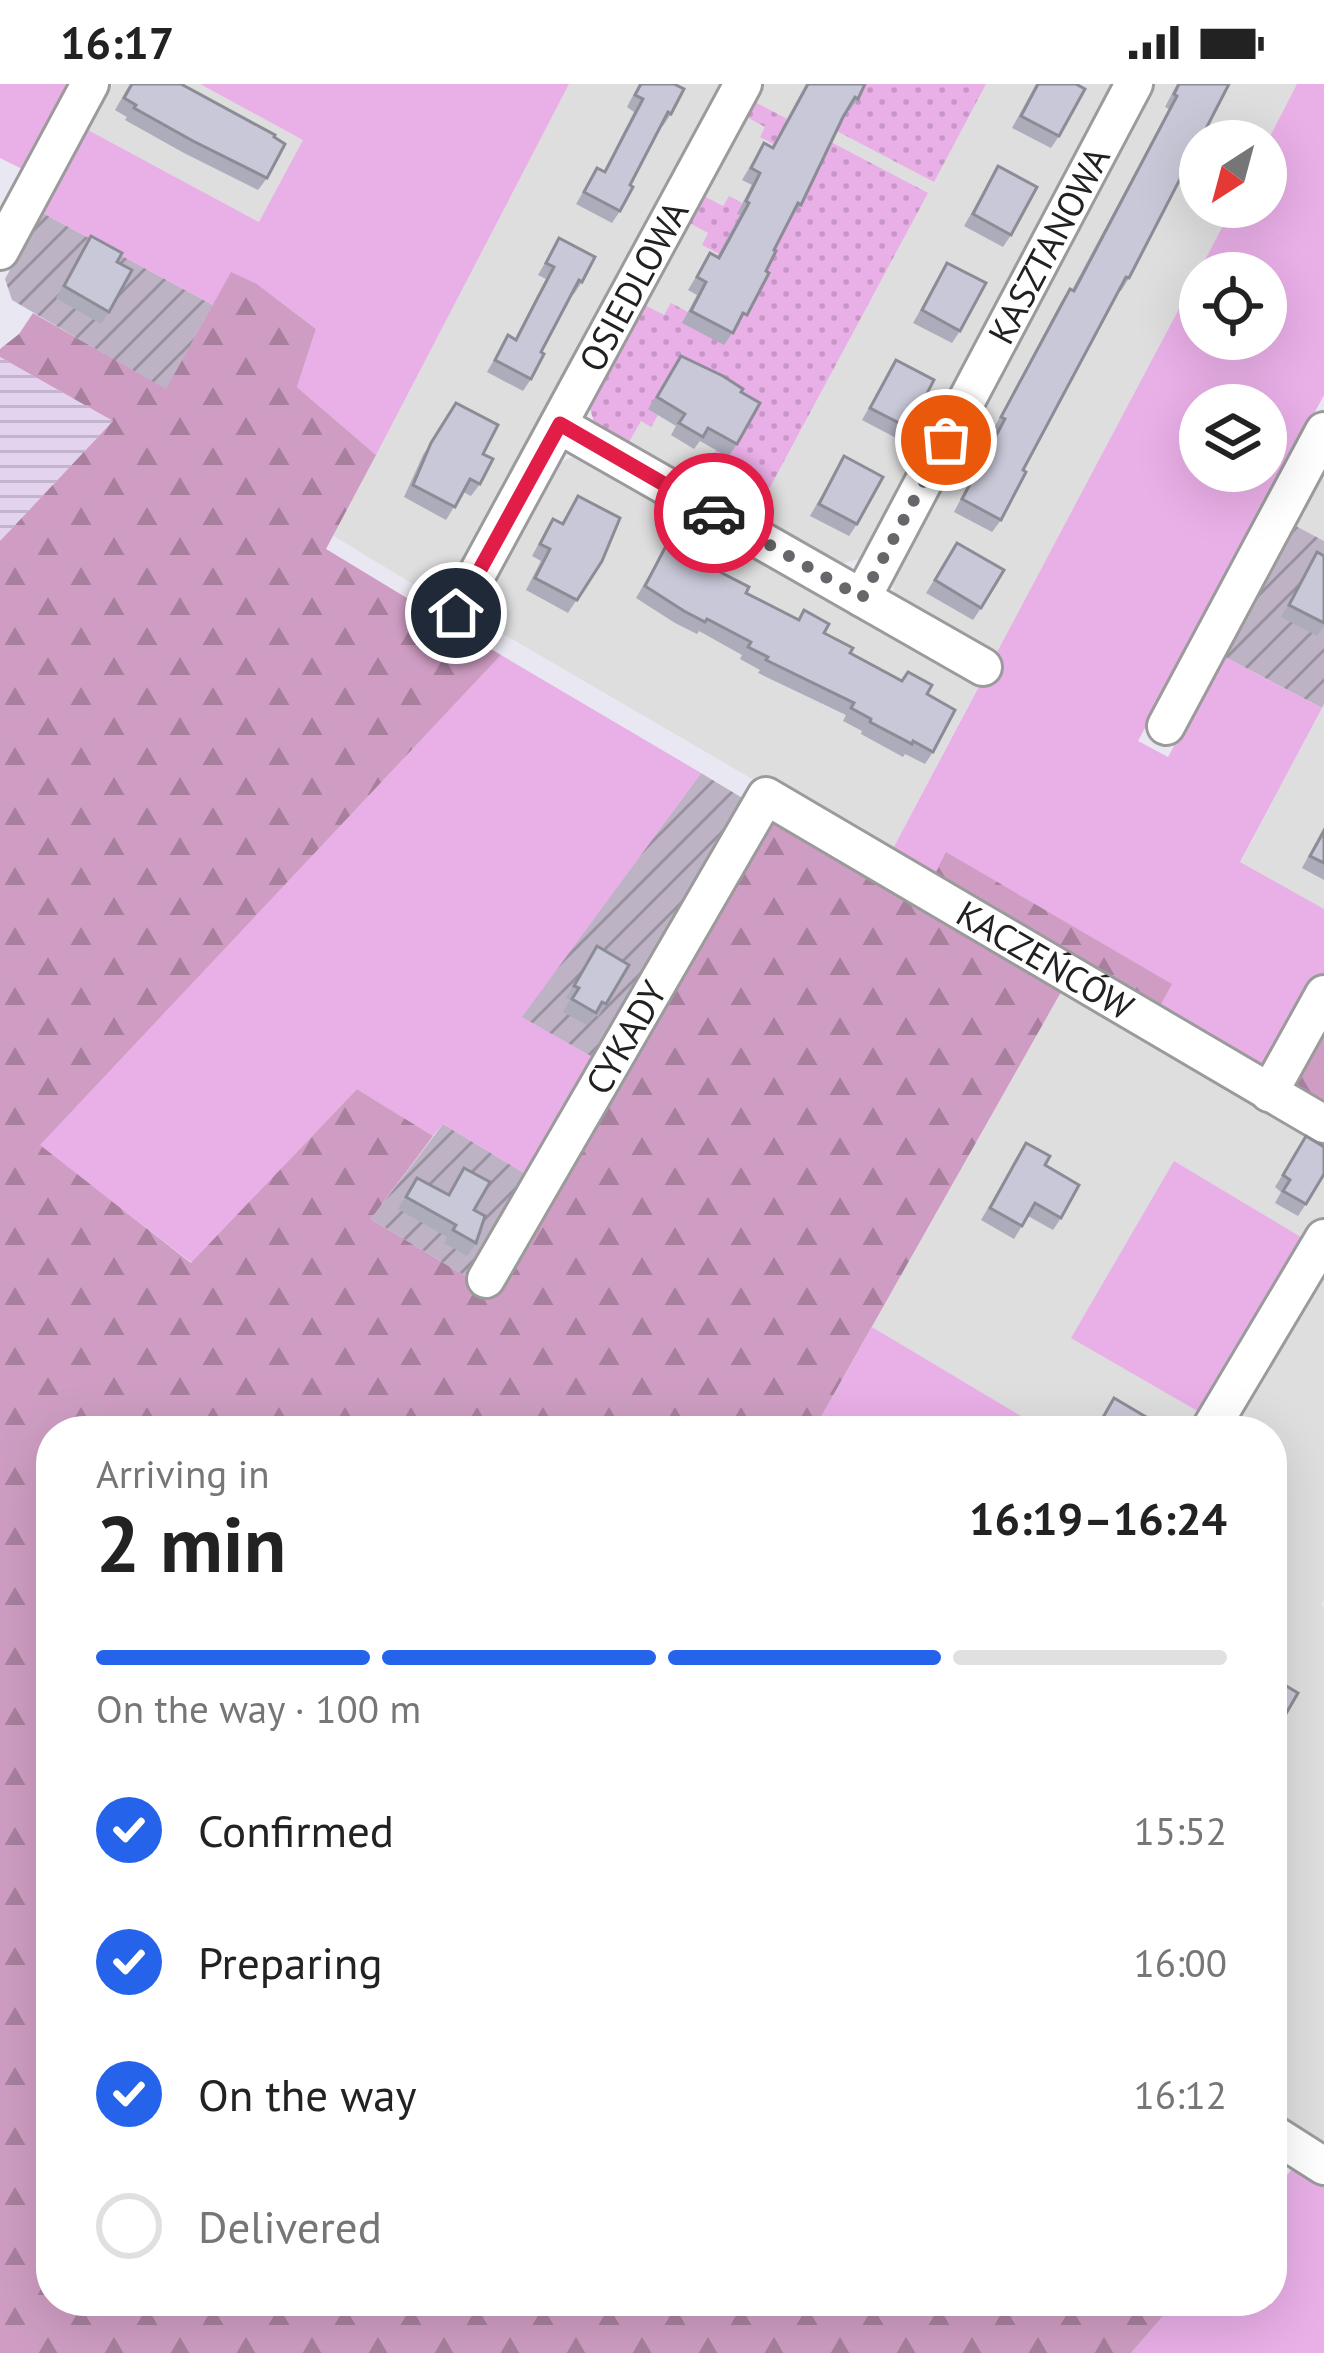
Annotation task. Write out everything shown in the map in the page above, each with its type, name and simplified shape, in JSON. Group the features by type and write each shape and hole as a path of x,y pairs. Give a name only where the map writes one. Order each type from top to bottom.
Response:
{"street":[{"path":"0,251 90,84"},
{"name":"OSIEDLOWA","path":"456,613 743,84"},
{"name":"KASZTANOWA","path":"862,598 1134,84"},
{"path":"560,424 983,668"},
{"path":"1166,726 1324,431"},
{"name":"KACZEŃCÓW","path":"766,796 1324,1124"},
{"name":"CYKADY","path":"486,1279 766,796"},
{"path":"1269,1093 1324,994"},
{"path":"1218,1416 1324,1238"},
{"path":"1244,1416 1324,1283"},
{"path":"1287,2143 1324,2166"}],"shaded area":[{"path":"0,84 69,84 22,169 0,158"},
{"path":"113,84 200,84 304,140 259,222 88,130"},
{"path":"200,84 569,84 376,455 297,387 316,329 257,284 231,273 213,305 41,212 88,130 259,222 303,140"},
{"path":"569,84 722,84 446,604 332,535"},
{"path":"760,84 1114,84 862,558 837,565 596,429 588,402"},
{"path":"863,84 986,84 934,182 835,130"},
{"path":"1150,84 1297,84 1278,120 1179,120 1179,228 1222,228 1209,252 1179,252 1179,310 995,659 897,603 890,574"},
{"path":"1297,84 1324,84 1324,395 1287,464 1287,384 1179,384 1179,492 1272,492 1138,741 1168,757 1223,656 1322,708 1240,862 1324,909 1324,974 1267,1084 1153,1019 1171,984 947,853 930,883 888,858 1179,309 1179,360 1287,360 1287,252 1209,252 1222,228 1287,228 1287,120 1278,120"},
{"path":"751,100 928,193 754,517 708,495 722,470 709,462 716,450 729,456 648,409 658,415 651,427 641,421 626,447 596,429 588,402 641,303 664,315 671,303 688,312 726,242 719,254 702,245 708,233 686,221 700,194 723,206 729,196 742,203 737,213 780,132 773,144 760,137 765,127 743,115"},
{"path":"41,212 213,305 166,390 12,300 5,279"},
{"path":"0,357 113,421 0,541"},
{"path":"585,452 978,687 888,858 474,617 558,463"},
{"path":"1324,469 1324,541 1294,525"},
{"path":"1294,525 1324,541 1322,708 1223,656"},
{"path":"501,655 701,773 522,1017 601,1062 534,1179 443,1124 433,1136 357,1089 192,1263 39,1145"},
{"path":"1324,704 1324,909 1240,863"},
{"path":"701,773 749,802 601,1062 521,1017"},
{"path":"1065,985 1324,1144 1324,1216 1309,1242 1072,1338 1206,1416 1020,1416 872,1327"},
{"path":"443,1124 534,1179 475,1282 371,1219"},
{"path":"1174,1161 1309,1242 1206,1416 1071,1338"},
{"path":"1324,1251 1324,2158 1287,2135 1287,1416 1227,1416"},
{"path":"872,1327 1021,1416 822,1416"},
{"path":"1300,2160 1324,2176 1324,2353 1131,2353 1163,2316 1287,2316 1287,2175"}],"green space":[{"path":"231,272 257,284 316,329 297,387 376,455 326,549 501,655 40,1145 191,1263 357,1089 433,1136 371,1219 475,1282 765,811 1065,985 821,1416 36,1416 36,2316 1163,2316 1131,2353 0,2353 0,541 113,421 0,357 0,349 19,334 33,313 166,389"},
{"path":"946,852 1172,984 1153,1019 930,883"},
{"path":"1324,1027 1324,1114 1287,1095"}],"building":[{"path":"132,84 181,84 275,135 285,144 267,178 134,108 124,98"},
{"path":"641,84 674,84 684,89 620,211 584,192 597,168 605,172 643,99 635,95"},
{"path":"808,84 865,84 843,117 774,250 769,273 733,333 691,311 706,282 697,277 710,253 719,258 760,173 751,168 764,143 773,148"},
{"path":"1038,84 1076,84 1085,89 1059,136 1021,116"},
{"path":"1179,84 1229,84 1210,120 1179,120 1179,181 1023,470 1001,520 962,499"},
{"path":"998,166 1037,187 1011,235 973,214"},
{"path":"91,236 122,253 117,262 132,270 109,312 64,286"},
{"path":"559,238 595,257 541,352 531,379 495,360 508,335 516,340 554,267 546,263"},
{"path":"947,263 986,283 960,331 922,310"},
{"path":"681,356 723,376 760,403 737,444 708,428 703,437 679,423 685,414 657,397"},
{"path":"896,360 934,380 909,428 870,408"},
{"path":"456,403 498,425 483,454 493,459 480,484 470,479 455,507 413,485"},
{"path":"844,456 883,477 857,524 819,504"},
{"path":"578,496 620,518 602,561 577,600 535,578 550,549 540,544 553,519 563,524"},
{"path":"957,543 1004,570 981,608 935,580"},
{"path":"667,544 696,559 701,549 726,562 720,572 749,587 746,593 799,620 804,610 829,624 824,633 853,648 850,653 902,681 908,672 932,685 927,694 955,710 933,752 870,722 851,708 854,703 766,660 768,657 748,647 751,642 684,611 645,586"},
{"path":"1317,552 1324,556 1324,623 1289,605"},
{"path":"1324,831 1324,863 1310,856"},
{"path":"597,946 629,965 596,1013 572,999 579,988 574,986"},
{"path":"1306,1136 1324,1147 1324,1174 1306,1204 1283,1191 1290,1180 1283,1175"},
{"path":"1026,1143 1050,1156 1045,1165 1079,1185 1061,1218 1035,1203 1022,1226 990,1208"},
{"path":"464,1168 490,1182 474,1210 485,1216 476,1243 453,1230 456,1225 406,1197 417,1178 449,1195"},
{"path":"1114,1398 1144,1416 1104,1416"},
{"path":"1287,1686 1298,1693 1287,1712"}],"way so far":[{"path":"714,513 862,598 946,440"}],"route":[{"path":"456,613 560,424 714,513"}]}
